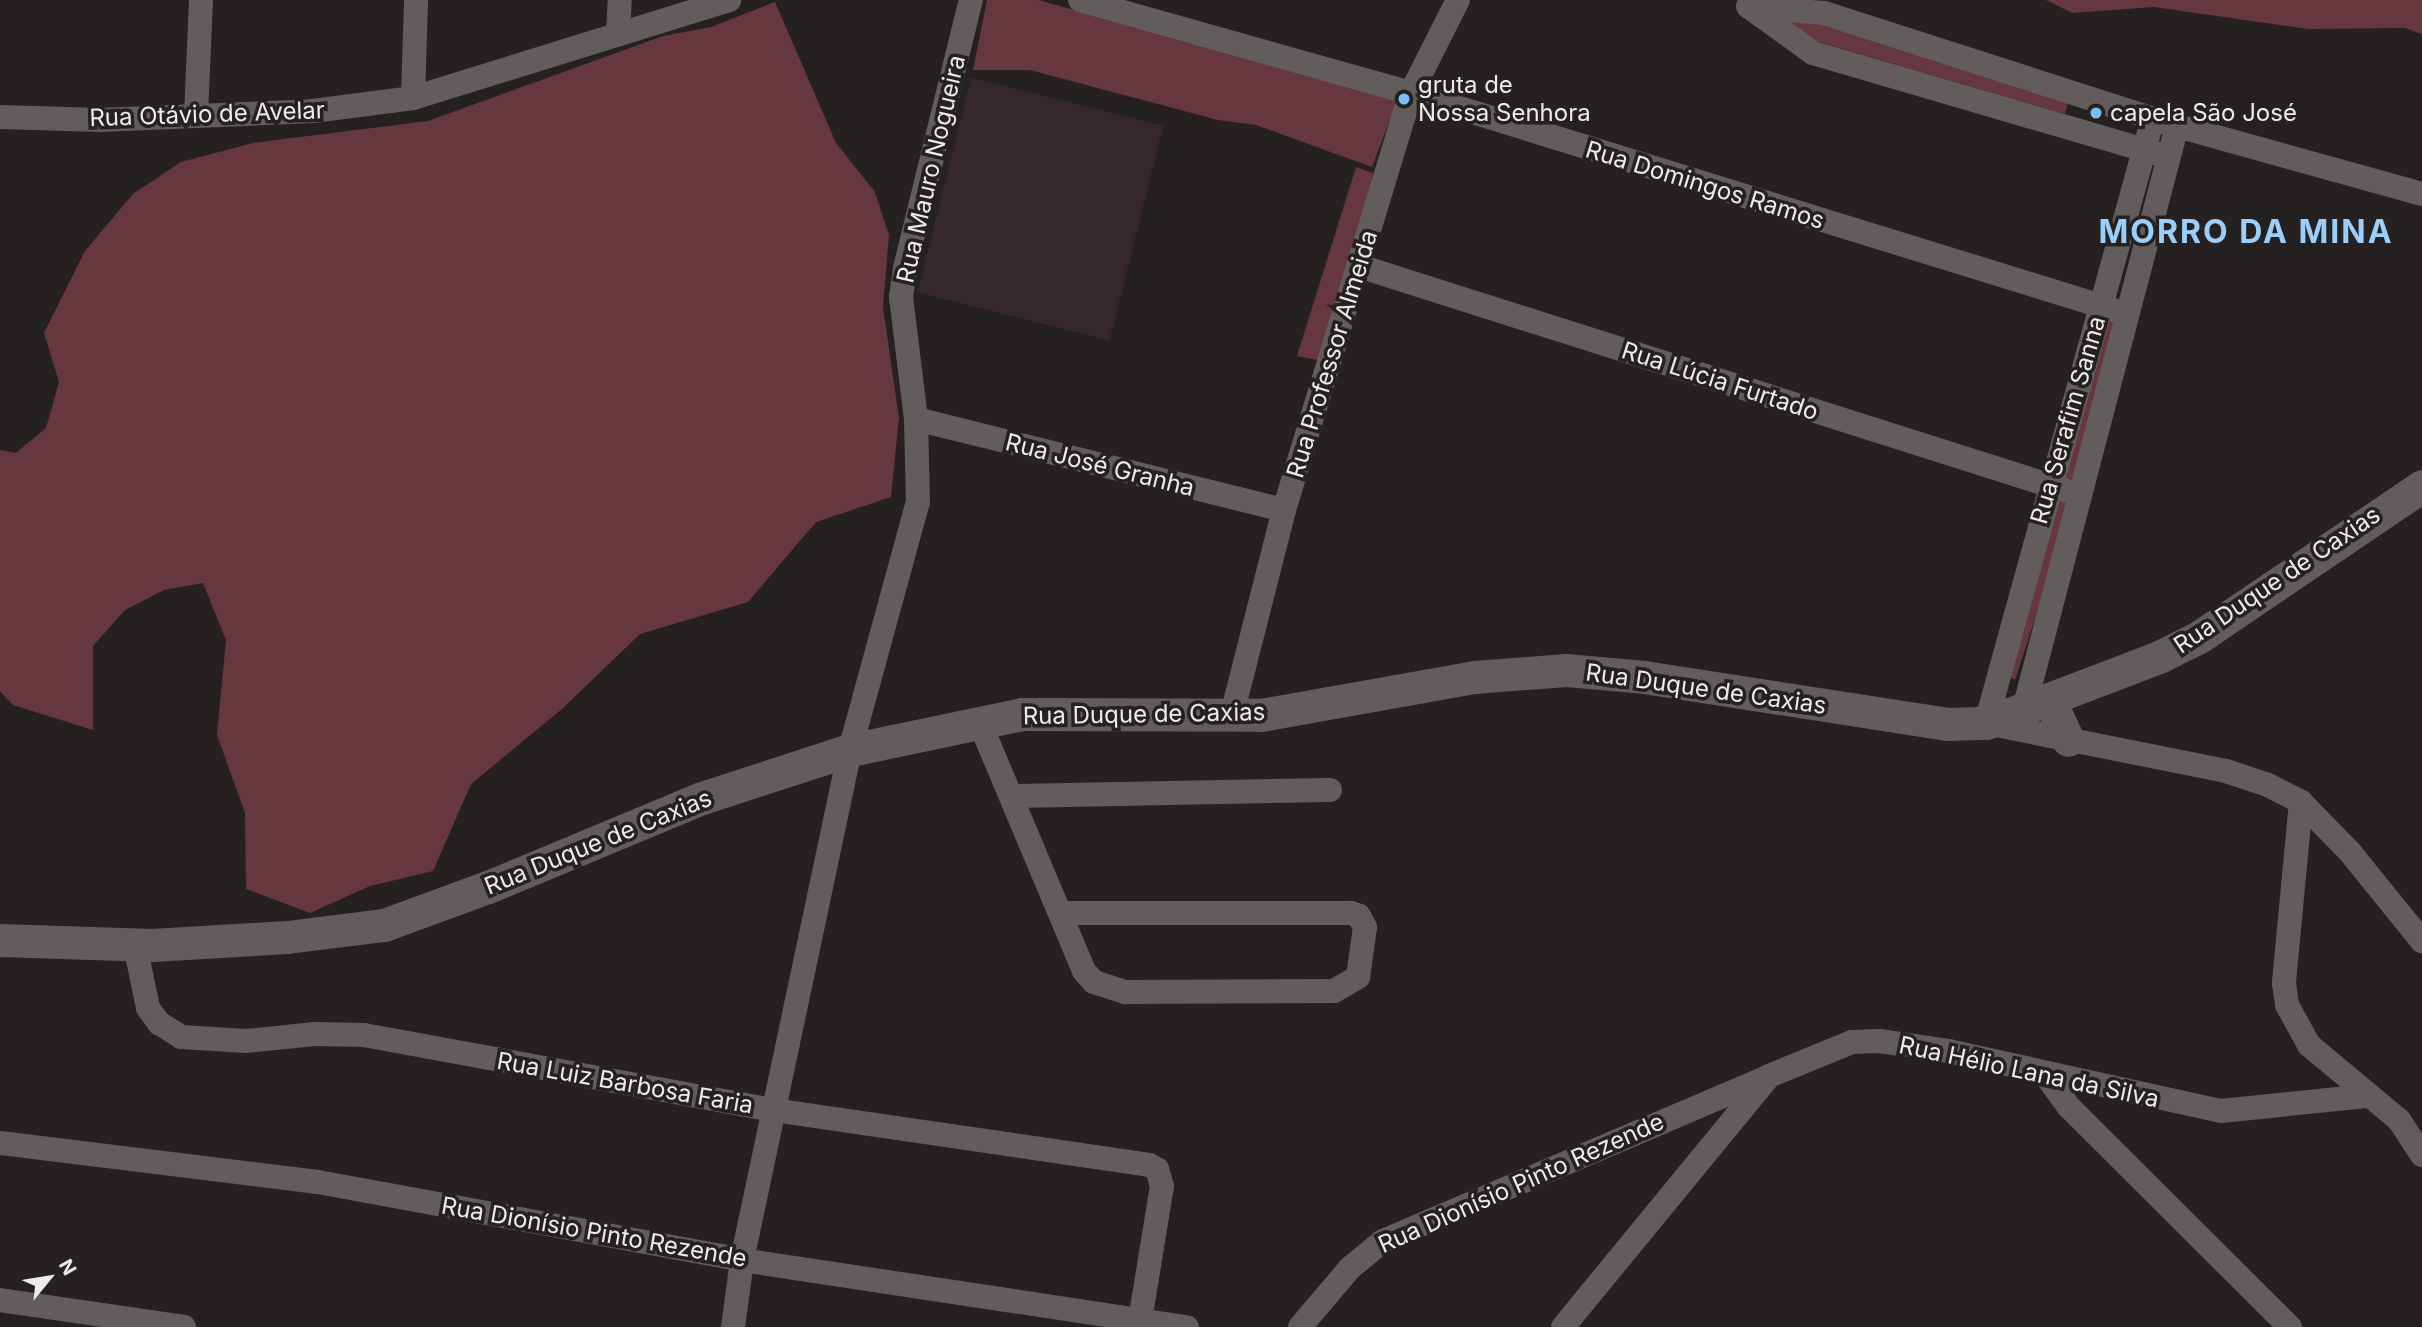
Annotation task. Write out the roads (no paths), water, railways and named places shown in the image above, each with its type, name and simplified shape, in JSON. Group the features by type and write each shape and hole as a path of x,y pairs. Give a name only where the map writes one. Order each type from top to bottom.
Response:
{"street":[{"path":"196,115 201,0"},
{"path":"416,0 413,98 729,0"},
{"path":"618,34 620,0"},
{"name":"Rua Mauro Nogueira","path":"733,1327 742,1260 850,750 918,502 916,419 903,330 905,268 971,0"},
{"name":"Rua Domingos Ramos","path":"1080,0 1411,93 2127,314"},
{"name":"Rua Professor Almeida","path":"1231,718 1284,510 1411,93 1458,0"},
{"path":"1743,4 1825,13 2177,126 2422,194"},
{"path":"1743,4 1813,53 2169,158"},
{"name":"Rua Otávio de Avelar","path":"0,117 313,111 413,98"},
{"name":"Rua Serafim Sanna","path":"1986,723 2049,485 2153,118"},
{"name":"Rua Serafim Sanna","path":"2037,704 2080,495 2177,126"},
{"name":"Rua Lúcia Furtado","path":"1359,266 2080,495"},
{"name":"Rua José Granha","path":"916,419 1284,510"},
{"name":"Rua Duque de Caxias","path":"0,940 135,945 287,937 384,925 488,887 655,815 850,750 979,721 1062,711 1231,718 1474,677 1566,670 1643,677 1948,724 1986,723 2199,637 2422,486"},
{"path":"2037,704 2068,740"},
{"path":"979,721 1063,913 1084,971 1107,988 1334,991 1358,977 1365,927 1359,916 1351,913 1063,913"},
{"path":"1986,723 2226,771 2301,802 2349,851 2422,941"},
{"path":"1013,796 1330,790"},
{"path":"2301,802 2284,983 2287,1004 2309,1045 2366,1096 2399,1120 2422,1155"},
{"name":"Rua Luiz Barbosa Faria","path":"135,945 148,1009 181,1037 246,1041 315,1034 364,1035 773,1110 1149,1165 1157,1169 1161,1186 1140,1323"},
{"name":"Rua Hélio Lana da Silva","path":"1563,1327 1769,1076 1824,1050 1852,1042 1880,1041 2221,1111 2366,1096"},
{"path":"2044,1073 2069,1107 2290,1327"},
{"name":"Rua Dionísio Pinto Rezende","path":"1300,1327 1350,1268 1383,1241 1769,1076"},
{"name":"Rua Dionísio Pinto Rezende","path":"0,1143 317,1182 742,1260 1140,1323 1187,1327"},
{"path":"0,1300 184,1327"}],"place":[{"name":"gruta de Nossa Senhora","path":"1404,99"},
{"name":"capela São José","path":"2096,113"}],"district":[{"name":"MORRO DA MINA","path":"2246,232"}]}
